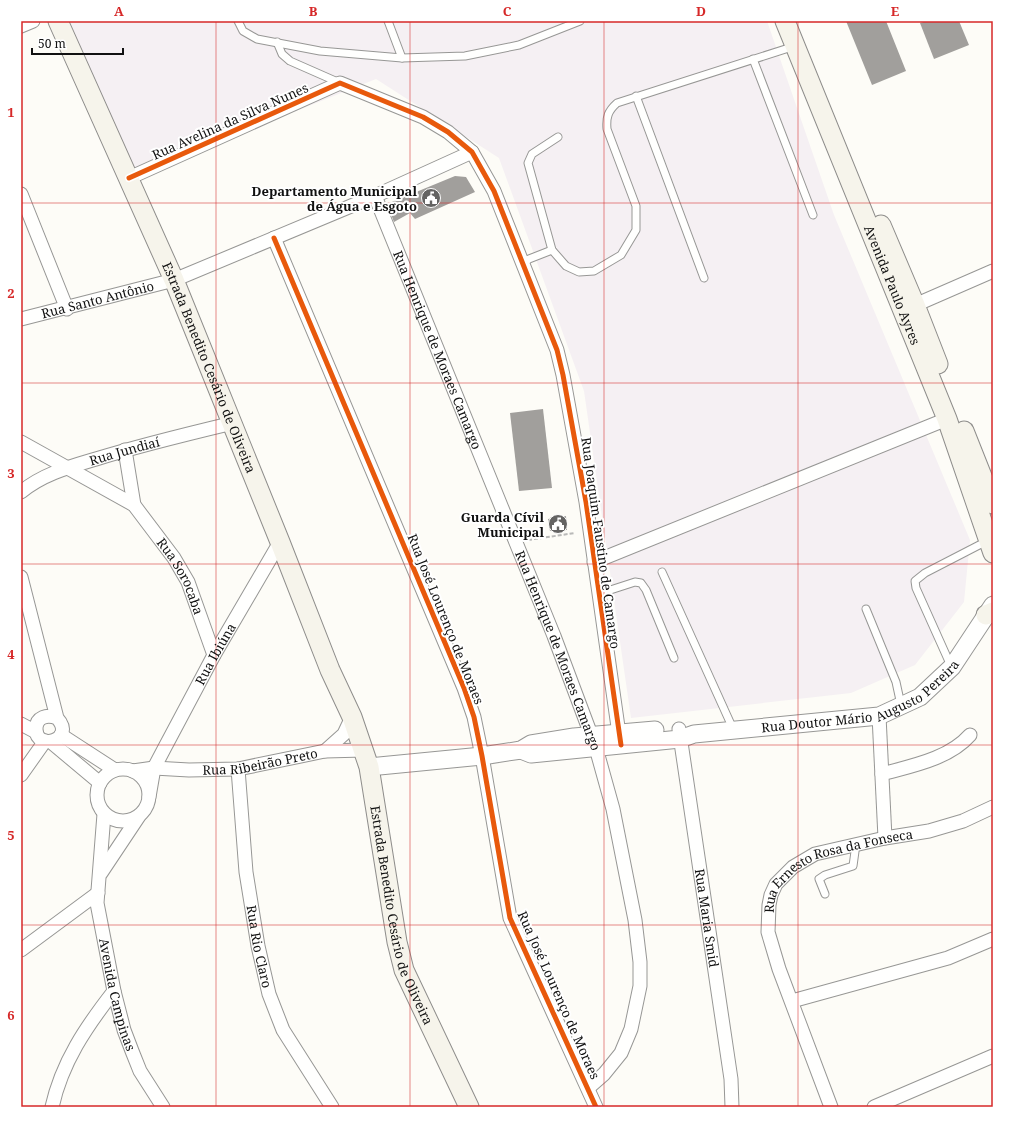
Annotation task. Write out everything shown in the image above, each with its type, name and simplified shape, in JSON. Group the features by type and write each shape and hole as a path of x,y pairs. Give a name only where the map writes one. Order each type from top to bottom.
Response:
{"main road":[{"name":"Estrada Benedito Cesário de Oliveira","path":"58,21 174,280 233,423 330,670 352,717 367,758 397,942 404,970 468,1106"},
{"name":"Avenida Paulo Ayres","path":"785,21 800,44 915,305 993,504"},
{"name":"Avenida Paulo Ayres","path":"798,21 800,44 890,281 988,519 991,546"},
{"path":"890,281 905,303 912,306 915,305"}],"street":[{"path":"21,26 33,21"},
{"name":"Rua Avelina da Silva Nunes","path":"129,178 340,83"},
{"name":"Rua Joaquim Faustino de Camargo","path":"340,83 423,117 448,132 472,152 494,191 557,350 563,375 586,502 620,739"},
{"name":"Rua Santo Antônio","path":"21,319 67,309 174,280 374,196 472,152"},
{"path":"21,194 67,309"},
{"name":"Rua Henrique de Moraes Camargo","path":"374,196 554,636 594,742 613,809 635,920 640,962 640,986 631,1029 621,1053 604,1074 588,1088"},
{"name":"Rua José Lourenço de Moraes","path":"274,238 464,688 474,718 482,756 510,918 596,1107"},
{"path":"915,305 993,271"},
{"path":"594,562 947,420"},
{"name":"Rua Jundiaí","path":"21,492 44,476 67,468 126,450 233,423"},
{"name":"Rua Sorocaba","path":"21,442 134,505 174,558 188,582 214,655"},
{"name":"Rua Sorocaba","path":"126,450 134,505"},
{"name":"Rua Ibiúna","path":"149,796 154,768 214,655 280,542"},
{"path":"21,577 56,718"},
{"name":"Rua Doutor Mário Augusto Pereira","path":"367,758 482,756 521,750 531,754 594,742 620,739 734,731 879,716 920,697 952,667 991,611"},
{"path":"21,775 48,737 62,728 61,722 51,716 44,716 39,720 36,726 48,737 100,783"},
{"path":"879,716 885,838"},
{"path":"325,751 344,734 352,717"},
{"path":"21,724 115,770"},
{"name":"Rua Maria Smid","path":"684,734 731,1079 732,1107"},
{"path":"882,774 912,766 948,752 961,745 970,735"},
{"name":"Rua Ribeirão Preto","path":"154,768 189,770 238,769 325,751 367,758"},
{"path":"133,771 142,777 147,786 149,796 146,807 139,816 131,820 121,821 112,819 104,814 98,804 97,794 100,783 106,775 115,770 124,769 133,771 154,768"},
{"name":"Rua Rio Claro","path":"238,769 246,872 258,946 269,994 283,1030 332,1107"},
{"name":"Rua Ernesto Rosa da Fonseca","path":"831,1107 768,932 771,895 776,884 798,864 815,854 885,838 929,831 963,821 993,807"},
{"name":"Avenida Campinas","path":"104,814 98,907 114,991 132,1051 140,1071 163,1107"},
{"name":"Avenida Campinas","path":"100,875 139,816"},
{"path":"21,950 98,893"},
{"path":"792,1002 948,958 993,939"},
{"path":"52,1107 65,1064 88,1024 114,991"},
{"path":"874,1107 993,1056"}],"lane":[{"path":"238,21 243,31 257,39 320,51 402,58 464,56 519,45 570,23 580,21"},
{"path":"388,21 402,58"},
{"name":"Rua Joaquim Faustino de Camargo","path":"277,42 282,54 290,62 340,83"},
{"path":"558,136 532,154 528,163 552,250 566,266 579,272 594,271 621,255 636,230 636,206 607,129 606,120 608,111 617,103 636,96 800,44"},
{"path":"753,59 813,214"},
{"path":"636,96 704,278"},
{"path":"523,263 552,250"},
{"path":"952,667 916,588 915,581 925,573 991,546"},
{"path":"662,572 734,731"},
{"path":"598,594 635,582 641,583 646,590 674,658"},
{"path":"866,609 896,682 901,706"},
{"path":"825,894 819,878 853,866 856,844"}],"path":[{"path":"536,539 575,533"}],"shaded area":[{"path":"65,21 767,21 834,215 970,540 964,602 915,665 851,693 631,718 584,391 499,158 376,79 135,176"}],"building":[{"path":"846,21 886,21 906,71 872,85"},
{"path":"927,21 959,21 969,45 934,59 920,23"},
{"name":"Departamento Municipal de Água e Esgoto","path":"455,176 466,177 475,192 415,219 410,213 394,222 387,204"},
{"path":"543,409 552,488 519,491 510,413"},
{"name":"Guarda Cívil Municipal","path":"566,516 567,530 550,531 548,519"}],"cycle path":[{"path":"129,178 340,83 423,117 448,132 472,152 494,191 557,350 563,375 586,502 621,745"},
{"path":"274,238 464,688 474,717 482,756 510,918 596,1107"}],"place":[{"name":"Departamento Municipal de Água e Esgoto","path":"431,198"},
{"name":"Guarda Cívil Municipal","path":"558,524"}]}
